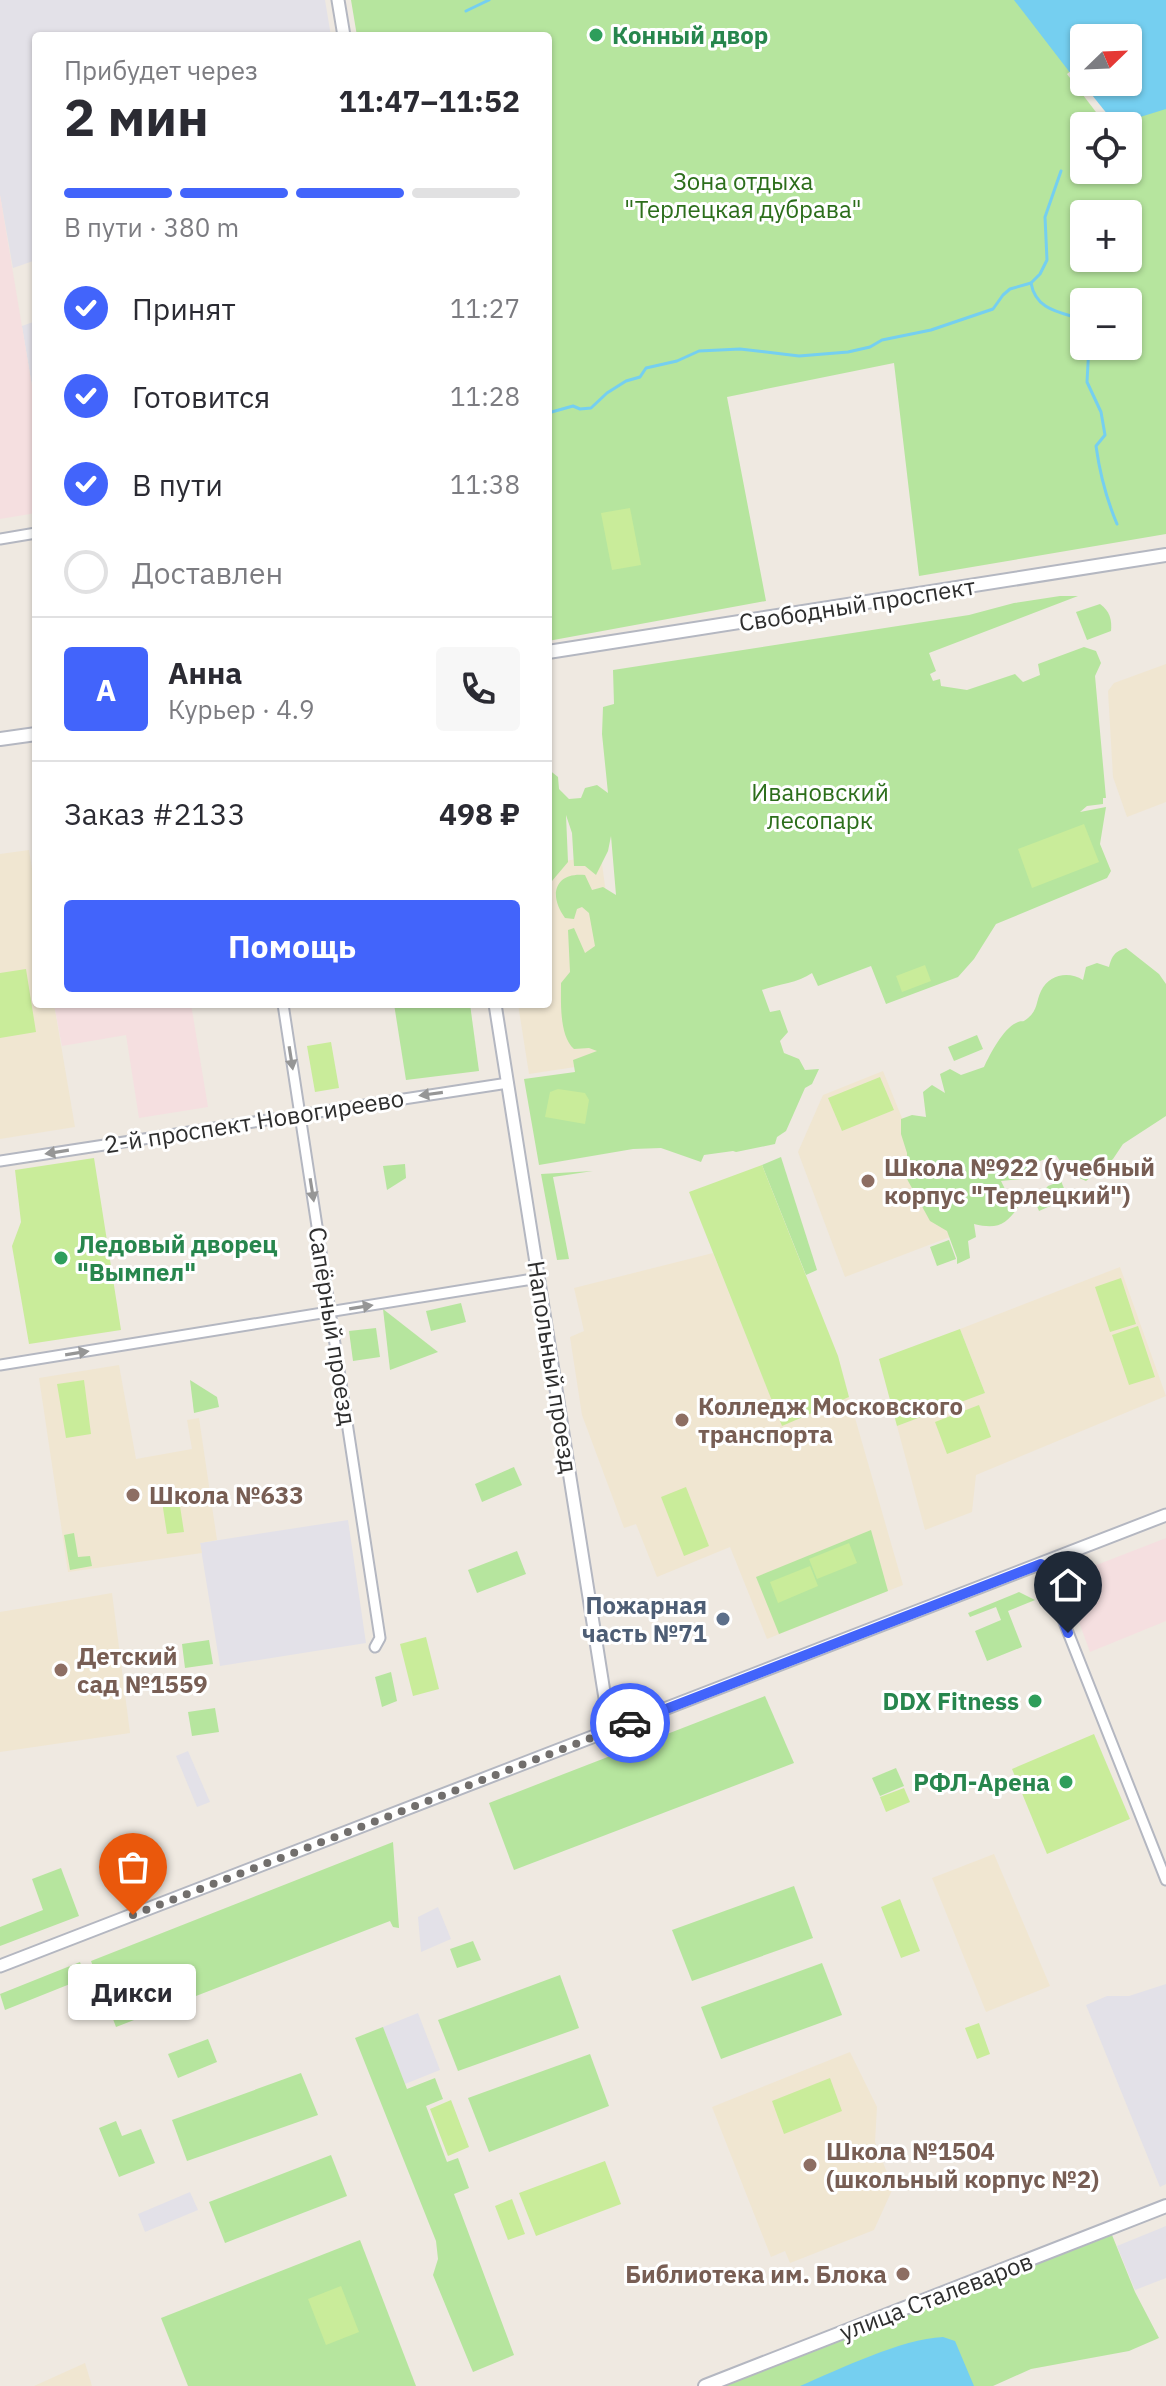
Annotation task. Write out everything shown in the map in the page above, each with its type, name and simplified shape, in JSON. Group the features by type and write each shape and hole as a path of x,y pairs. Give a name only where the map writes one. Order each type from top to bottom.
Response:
{"main road":[{"name":"Свободный проспект","path":"552,651 1166,555"},
{"path":"0,739 32,735"},
{"name":"улица Сталеваров","path":"705,2386 1166,2206"}],"street":[{"path":"338,0 343,32"},
{"path":"0,539 32,534"},
{"name":"Сапёрный проезд","path":"284,1008 380,1638 375,1647"},
{"name":"Напольный проезд","path":"496,1008 610,1730"},
{"name":"2-й проспект Новогиреево","path":"0,1161 508,1083"},
{"path":"0,1365 539,1278"},
{"path":"0,1966 1166,1515"},
{"path":"1041,1564 1166,1880"}],"shaded area":[{"path":"0,0 325,0 330,32 32,32 32,261 13,268 0,195"},
{"path":"0,195 32,386 32,514 0,519"},
{"path":"32,322 32,386 22,326"},
{"path":"1166,664 1166,802 1127,817 1113,777 1108,691 1114,683"},
{"path":"29,850 32,869 32,1008 55,1008 75,1127 0,1139 0,854"},
{"path":"601,856 628,1059 529,1074 519,1008 552,1008 552,862"},
{"path":"55,1008 192,1008 208,1107 139,1118 126,1035 62,1046"},
{"name":"Школа №922 (учебный корпус \"Терлецкий\")","path":"883,1071 950,1237 845,1277 798,1152 823,1095"},
{"path":"713,1253 782,1425 849,1397 903,1585 767,1639 730,1547 657,1577 636,1524 624,1528 582,1415 570,1337 584,1331 574,1288"},
{"path":"1120,1267 1166,1396 976,1475 972,1512 925,1530 897,1426 985,1393 960,1329"},
{"name":"Школа №633","path":"119,1365 136,1459 192,1449 187,1420 199,1418 217,1540 200,1543 202,1553 68,1572 39,1378"},
{"path":"348,1520 366,1643 220,1666 200,1543"},
{"path":"1166,1538 1166,1621 1090,1652 1063,1578"},
{"name":"Детский сад №1559","path":"112,1593 130,1733 0,1752 0,1612"},
{"path":"188,1751 210,1802 197,1807 176,1756"},
{"path":"994,1854 1050,1986 986,2012 932,1878"},
{"path":"438,1907 451,1939 421,1952 418,1917"},
{"path":"1166,1984 1166,2184 1160,2187 1086,2005 1107,1996 1129,1996"},
{"path":"418,2013 440,2070 405,2084 383,2027"},
{"name":"Школа №1504 (школьный корпус №2)","path":"850,2052 877,2107 875,2142 893,2188 874,2230 790,2263 785,2251 771,2257 712,2107"},
{"path":"190,2192 198,2210 145,2232 138,2214"},
{"path":"1166,2226 1166,2278 1135,2290 1117,2246"},
{"path":"85,2363 92,2386 34,2386"}],"green space":[{"name":"Зона отдыха \"Терлецкая дубрава\"","path":"351,0 1166,0 1166,534 919,576 894,363 727,397 766,601 552,640 552,32 356,32"},
{"path":"630,508 641,565 612,570 601,513"},
{"name":"Ивановский лесопарк","path":"1078,596 929,653 936,671 930,674 933,681 940,679 941,686 967,690 1015,674 1023,682 1040,675 1038,664 1084,647 1096,651 1101,663 1095,676 1106,798 1103,798 1103,804 1087,806 1080,812 1106,807 1100,844 1111,871 1107,878 996,924 974,959 958,977 886,1004 871,966 818,986 812,973 762,990 770,1012 780,1010 788,1032 780,1041 784,1053 799,1059 805,1070 819,1069 812,1084 805,1088 786,1131 777,1137 775,1144 704,1155 701,1162 661,1148 633,1149 539,1165 524,1079 575,1072 573,1060 597,1051 574,1049 563,1027 561,983 570,972 568,930 574,928 585,953 595,946 589,913 582,907 577,909 574,919 565,918 557,901 557,887 567,877 585,875 592,890 603,887 616,895 611,836 608,851 596,875 585,866 574,866 572,833 566,815 568,862 552,881 552,772 558,777 559,789 569,799 581,798 585,788 597,785 608,793 602,734 603,707 614,704 613,670 969,615 1014,603"},
{"path":"1100,604 1110,616 1111,631 1087,640 1076,612"},
{"path":"1084,824 1099,862 1032,888 1018,849"},
{"path":"1126,948 1159,974 1166,984 1166,1116 1123,1144 1113,1159 1086,1181 1068,1173 1056,1155 1032,1164 1021,1179 1001,1181 1008,1195 1021,1203 1002,1224 974,1224 976,1237 968,1241 970,1258 957,1264 947,1231 930,1221 907,1179 907,1153 901,1134 901,1119 912,1115 926,1117 923,1092 932,1085 945,1093 940,1074 950,1069 961,1075 984,1067 1006,1031 1031,1015 1049,981 1066,975 1083,980 1086,967 1097,963 1109,967 1114,955"},
{"path":"925,965 931,981 902,992 896,976"},
{"path":"26,969 36,1032 0,1038 0,973"},
{"path":"395,1008 471,1008 479,1071 406,1080"},
{"path":"977,1035 983,1049 954,1061 948,1047"},
{"path":"331,1042 339,1088 315,1092 307,1046"},
{"path":"880,1077 894,1110 842,1131 828,1098"},
{"path":"558,1089 585,1093 589,1100 585,1124 545,1117 550,1092"},
{"path":"781,1157 817,1270 806,1275 762,1165"},
{"name":"Ледовый дворец \"Вымпел\"","path":"94,1158 121,1330 29,1344 12,1246 21,1222 15,1170"},
{"path":"405,1164 406,1178 387,1190 383,1166"},
{"path":"762,1165 838,1356 849,1397 782,1426 689,1192"},
{"path":"593,1171 553,1177 569,1259 557,1260 541,1174"},
{"path":"1061,1181 1068,1198 1039,1211 1035,1201 1048,1186"},
{"path":"949,1240 956,1259 937,1266 930,1247"},
{"path":"1121,1278 1136,1324 1110,1332 1095,1287"},
{"path":"461,1303 466,1322 431,1331 426,1311"},
{"path":"383,1309 438,1352 390,1370"},
{"path":"1138,1326 1155,1377 1129,1385 1112,1335"},
{"path":"376,1328 380,1357 353,1361 349,1331"},
{"path":"960,1329 985,1393 897,1426 879,1359"},
{"path":"84,1380 91,1434 66,1438 57,1384"},
{"path":"190,1380 217,1397 219,1407 194,1413"},
{"path":"979,1405 991,1437 947,1454 935,1422"},
{"path":"514,1467 522,1485 482,1502 475,1484"},
{"path":"686,1487 709,1546 684,1556 661,1497"},
{"path":"178,1493 184,1532 167,1534 161,1495"},
{"path":"871,1530 888,1591 779,1634 756,1577"},
{"path":"74,1533 78,1557 90,1556 92,1566 70,1570 64,1535"},
{"path":"849,1543 857,1563 817,1579 809,1559"},
{"path":"517,1551 526,1574 477,1593 468,1570"},
{"path":"810,1566 818,1586 778,1603 770,1582"},
{"path":"1019,1592 1035,1600 1008,1611 1022,1647 987,1661 975,1631 1001,1620 996,1607 970,1617 968,1613"},
{"path":"426,1637 439,1689 413,1696 400,1644"},
{"path":"209,1640 213,1664 185,1668 182,1644"},
{"path":"391,1672 397,1701 382,1707 375,1677"},
{"path":"765,1696 794,1763 514,1870 489,1803"},
{"path":"215,1708 219,1732 192,1736 188,1712"},
{"name":"РФЛ-Арена","path":"1094,1734 1130,1819 1047,1854 1012,1769"},
{"path":"896,1768 904,1786 880,1796 872,1778"},
{"path":"904,1788 910,1802 886,1812 880,1797"},
{"path":"393,1842 399,1928 393,1927 390,1921 116,2027 91,1961"},
{"path":"61,1868 79,1916 0,1946 0,1927 43,1910 32,1879"},
{"path":"794,1886 813,1938 692,1981 672,1930"},
{"path":"900,1899 920,1951 901,1958 881,1907"},
{"path":"473,1941 481,1960 457,1968 450,1949"},
{"path":"80,1962 91,1992 76,1998 70,1984 5,2010 0,1994"},
{"path":"822,1963 842,2015 721,2059 701,2007"},
{"path":"560,1975 579,2028 458,2071 438,2020"},
{"path":"979,2023 990,2054 977,2059 965,2028"},
{"path":"383,2027 407,2089 435,2078 443,2099 426,2106 447,2162 458,2158 469,2188 454,2194 514,2355 473,2372 433,2275 438,2259 436,2241 355,2038"},
{"path":"208,2039 217,2062 178,2078 168,2054"},
{"path":"590,2054 609,2106 489,2152 468,2098"},
{"path":"301,2073 318,2115 187,2161 172,2120"},
{"path":"830,2078 842,2111 784,2134 772,2101"},
{"path":"451,2100 469,2147 448,2156 430,2109"},
{"path":"116,2121 122,2136 141,2129 155,2163 119,2177 99,2128"},
{"path":"331,2155 347,2196 225,2243 209,2202"},
{"path":"605,2161 621,2204 536,2236 519,2193"},
{"path":"512,2199 525,2234 508,2240 495,2206"},
{"path":"1112,2235 1135,2292 1159,2338 1129,2351 1031,2369 993,2386 719,2386"},
{"path":"360,2240 416,2386 188,2386 161,2318"},
{"path":"341,2286 359,2332 326,2345 308,2299"}],"water":[{"path":"1014,0 1166,0 1166,109 1142,116 1142,112 1100,112 1088,96 1142,96 1142,24 1070,24 1070,73"},
{"path":"943,2337 955,2341 974,2386 800,2386 890,2349"}],"pier":[{"path":"1084,96 1093,96 1106,112 1096,112"}],"waterway":[{"path":"466,11 489,0"},
{"path":"1061,171 1045,217 1047,260 1031,283 1044,305 1070,316"},
{"path":"552,412 573,406 591,408 607,393 626,381 640,377 646,368 677,361 699,351 740,349 799,356 848,352 870,347 882,340 931,330 993,309 1010,289 1031,283"},
{"path":"1088,360 1087,382 1101,412 1105,435 1096,446 1117,524"}],"way so far":[{"path":"133,1915 630,1723"}],"place":[{"name":"Конный двор","path":"596,35"},
{"name":"Школа №922 (учебный корпус \"Терлецкий\")","path":"868,1181"},
{"name":"Ледовый дворец \"Вымпел\"","path":"61,1258"},
{"name":"Колледж Московского транспорта","path":"682,1420"},
{"name":"Школа №633","path":"133,1495"},
{"name":"Пожарная часть №71","path":"723,1619"},
{"name":"Детский сад №1559","path":"61,1670"},
{"name":"DDX Fitness","path":"1035,1701"},
{"name":"РФЛ-Арена","path":"1066,1782"},
{"name":"Дикси","path":"133,1915"},
{"name":"Школа №1504 (школьный корпус №2)","path":"810,2165"},
{"name":"Библиотека им. Блока","path":"903,2274"}],"route":[{"path":"630,1723 1041,1564 1068,1633"}]}
